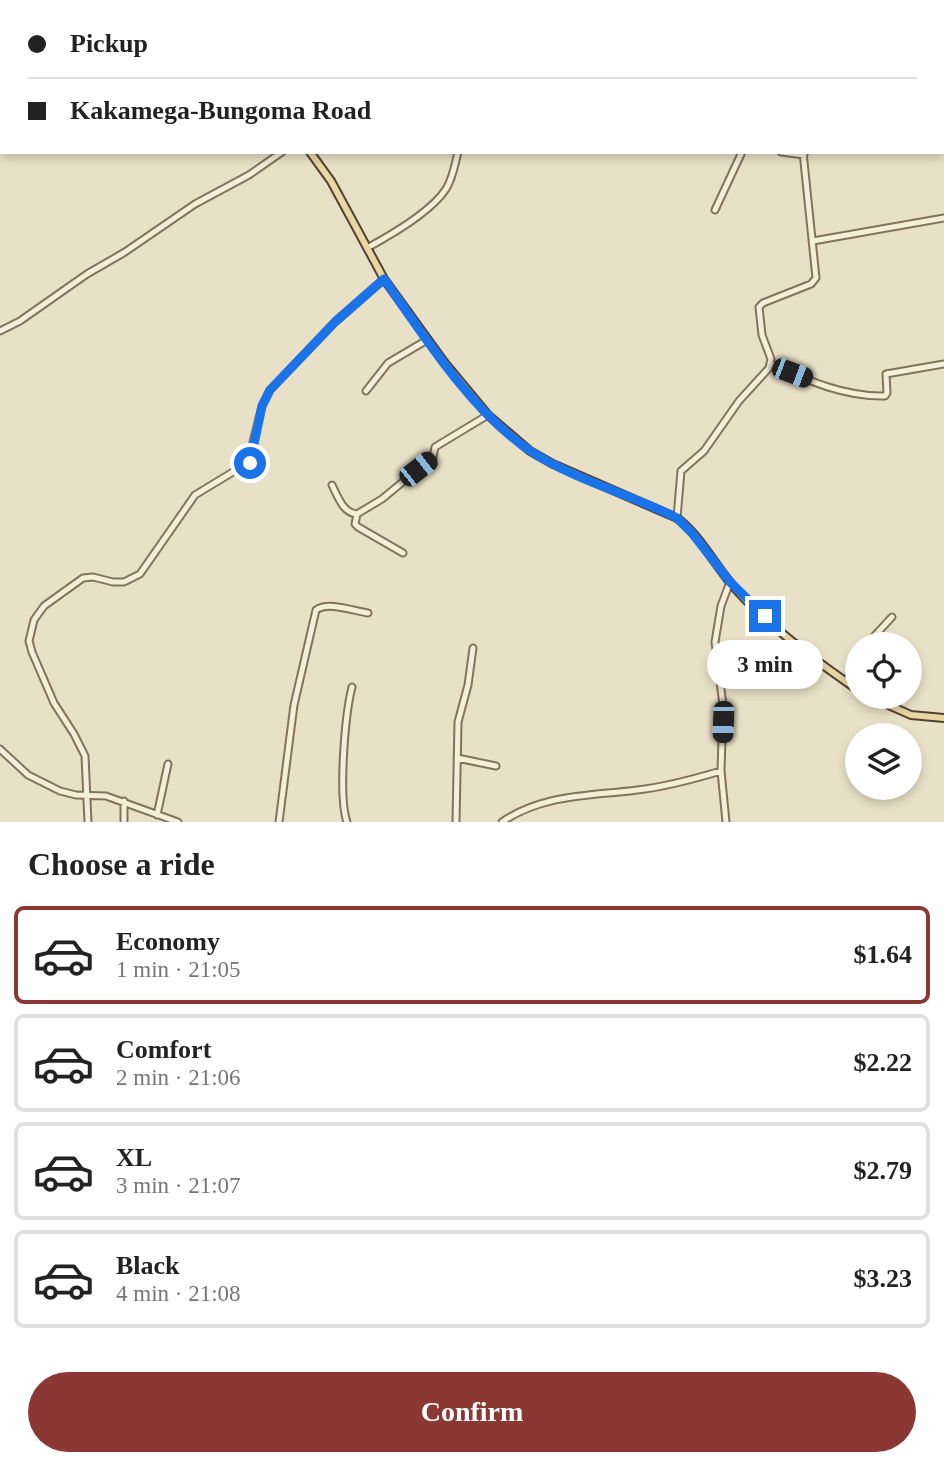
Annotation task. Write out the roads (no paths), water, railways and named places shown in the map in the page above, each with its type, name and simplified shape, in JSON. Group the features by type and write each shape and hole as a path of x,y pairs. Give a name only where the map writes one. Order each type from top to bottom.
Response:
{"main road":[{"path":"311,154 337,191 384,279 427,340 488,415 530,451 553,464 677,518 730,582 776,626 845,681"},
{"path":"897,709 911,715 944,718"}],"street":[{"path":"0,331 20,321 195,204 249,175 279,154"},
{"path":"367,248 433,204 450,182 457,154"},
{"path":"715,210 741,154"},
{"path":"771,364 760,326 759,307 814,281 817,272 804,154"},
{"path":"813,242 944,218"},
{"path":"88,822 85,756 54,703 32,652 29,641 34,620 44,606 83,578 124,582 140,574 195,495 250,463 262,406 270,390 335,322 384,279"},
{"path":"366,391 388,363 427,340"},
{"path":"771,364 832,389 876,396 885,396 887,393 886,374 944,365"},
{"path":"677,518 681,471 704,451 734,408 771,364"},
{"path":"332,485 349,513 357,514 382,499 433,457 435,447 488,415"},
{"path":"357,514 355,524 358,527 402,553"},
{"path":"726,822 722,771 723,705 715,642 721,606 730,582"},
{"path":"279,822 294,705 316,610 329,606 368,613"},
{"path":"878,632 892,617"},
{"path":"456,822 458,722 473,648"},
{"path":"347,822 343,792 348,705 352,687"},
{"path":"0,749 29,775 50,786 76,795 106,796 124,801 178,822"},
{"path":"0,761 6,756"},
{"path":"457,758 496,766"},
{"path":"157,815 168,764"},
{"path":"502,822 527,807 561,798 639,790 722,771"},
{"path":"124,801 124,822"}]}
